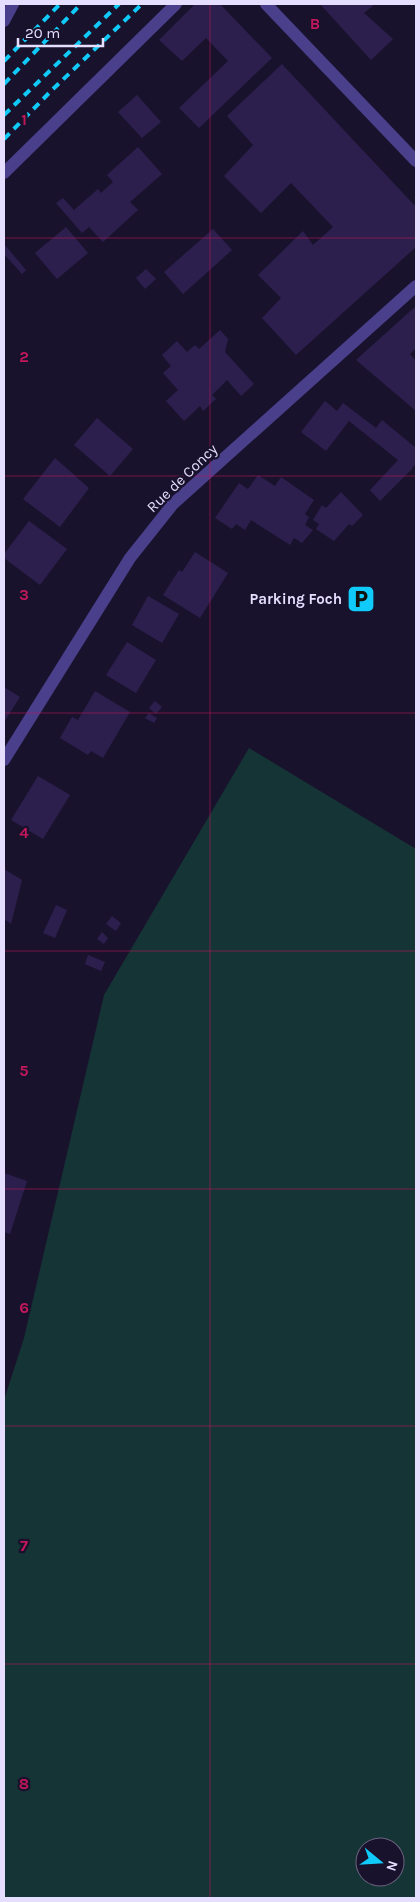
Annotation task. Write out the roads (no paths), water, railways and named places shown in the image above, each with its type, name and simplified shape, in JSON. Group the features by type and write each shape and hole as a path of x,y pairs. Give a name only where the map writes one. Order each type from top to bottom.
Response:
{"street":[{"path":"4,21 13,4"},
{"path":"4,173 176,4"},
{"path":"273,6 416,161"},
{"name":"Rue de Concy","path":"4,760 130,558 173,504 416,286"}],"railway":[{"path":"4,61 60,4"},
{"path":"4,84 81,4"},
{"path":"4,115 119,4"},
{"path":"4,139 142,4"}],"place":[{"name":"Parking Foch","path":"361,599"}]}
